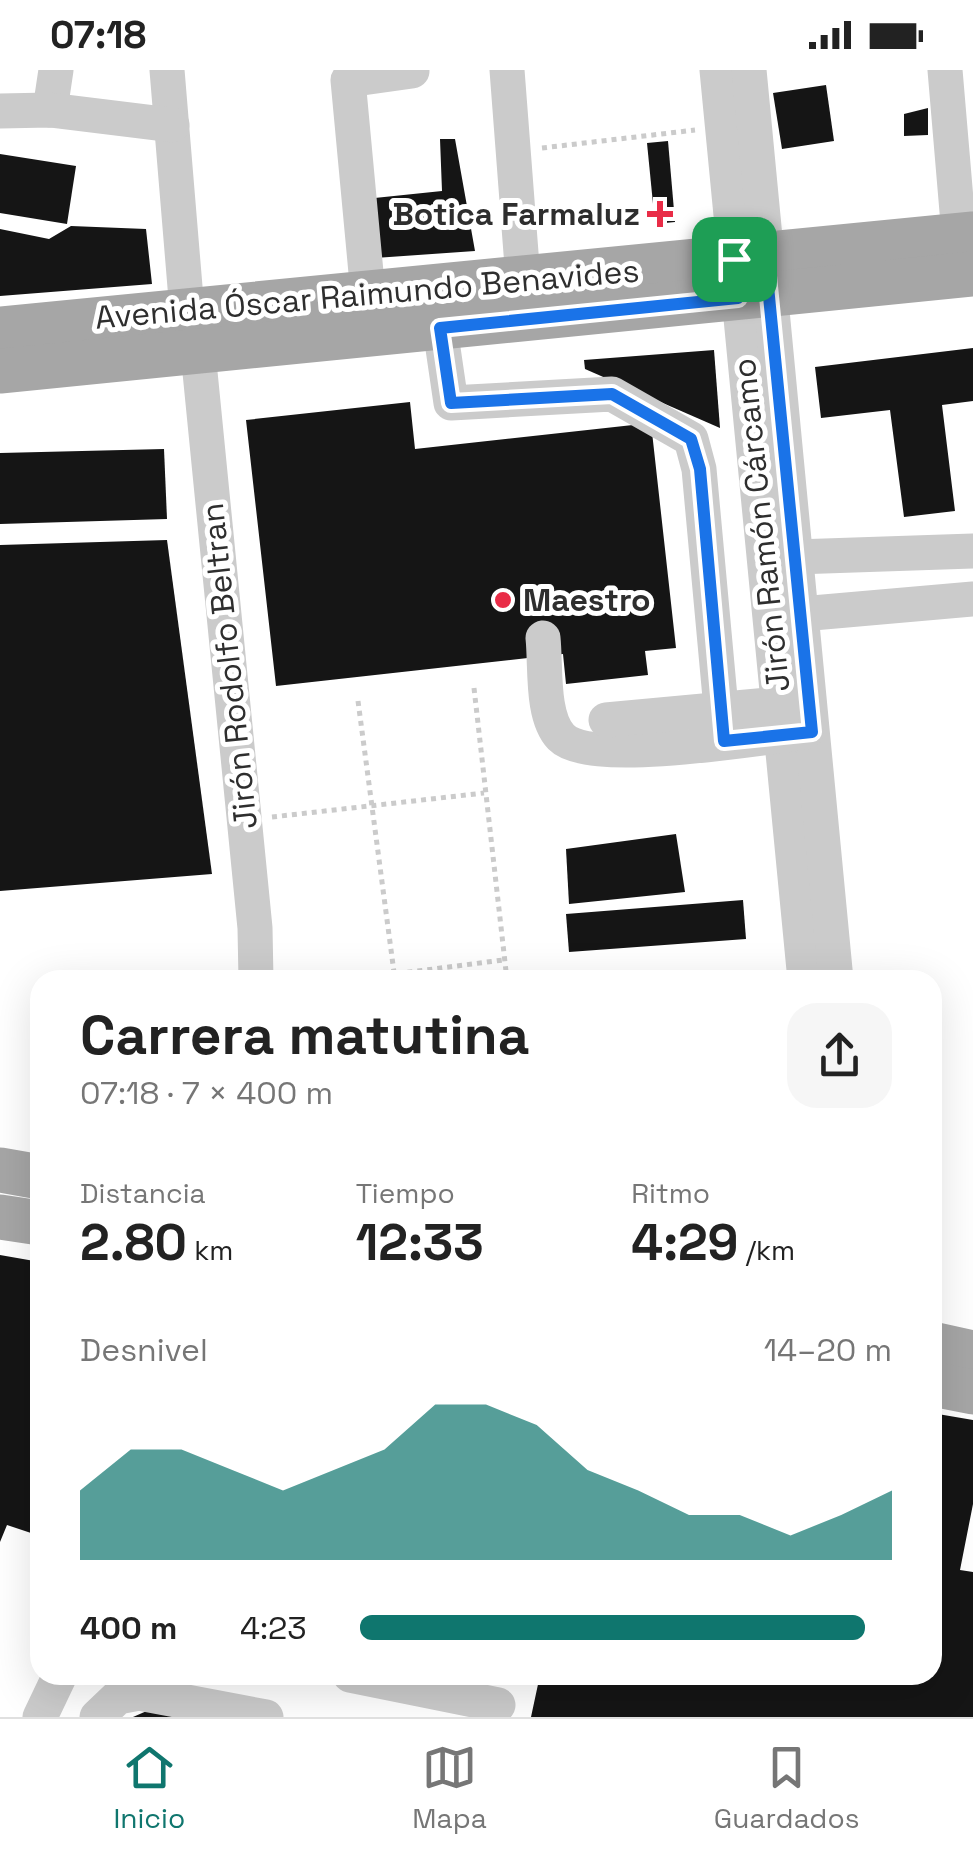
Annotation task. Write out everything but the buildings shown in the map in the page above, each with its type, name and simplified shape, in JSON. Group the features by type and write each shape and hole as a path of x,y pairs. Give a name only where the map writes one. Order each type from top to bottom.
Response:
{"main road":[{"name":"Avenida Óscar Raimundo Benavides","path":"0,329 440,328 752,277 968,247"},
{"name":"Avenida Óscar Raimundo Benavides","path":"0,371 368,294 523,279 752,277"},
{"path":"0,1170 30,1175"},
{"path":"0,1217 30,1222"},
{"path":"942,1346 973,1352"},
{"path":"942,1386 973,1392"}],"street":[{"path":"50,110 56,70"},
{"name":"Jirón Rodolfo Beltran","path":"166,70 245,820 255,970"},
{"path":"507,70 523,279"},
{"name":"Jirón Ramón Cárcamo","path":"717,70 752,277 801,614 795,718 805,970"},
{"name":"Jirón Ramón Cárcamo","path":"749,70 752,277 795,718 834,970"},
{"path":"945,70 968,247"},
{"path":"368,294 348,80 412,72"},
{"path":"0,111 50,110 172,125"},
{"path":"440,328 451,403 612,394 691,439 700,469 723,725"},
{"path":"795,557 973,551"},
{"path":"801,614 973,599"},
{"path":"543,638 552,723 572,746 606,752 723,725 795,718"},
{"path":"606,720 723,725"},
{"path":"40,1717 55,1685"},
{"path":"412,1685 500,1699"},
{"path":"108,1707 161,1696 266,1717"}],"path":[{"path":"514,152 694,130"},
{"path":"474,688 506,970"},
{"path":"358,701 394,970"},
{"path":"245,820 484,792"},
{"path":"440,970 504,960"}],"place":[{"name":"Botica Farmaluz","path":"660,214"},
{"name":"Maestro","path":"503,600"}],"route":[{"path":"765,256 812,732 724,741 700,469 691,439 680,429 612,394 593,392 451,403 440,328 738,298 734,259 765,256"}]}
